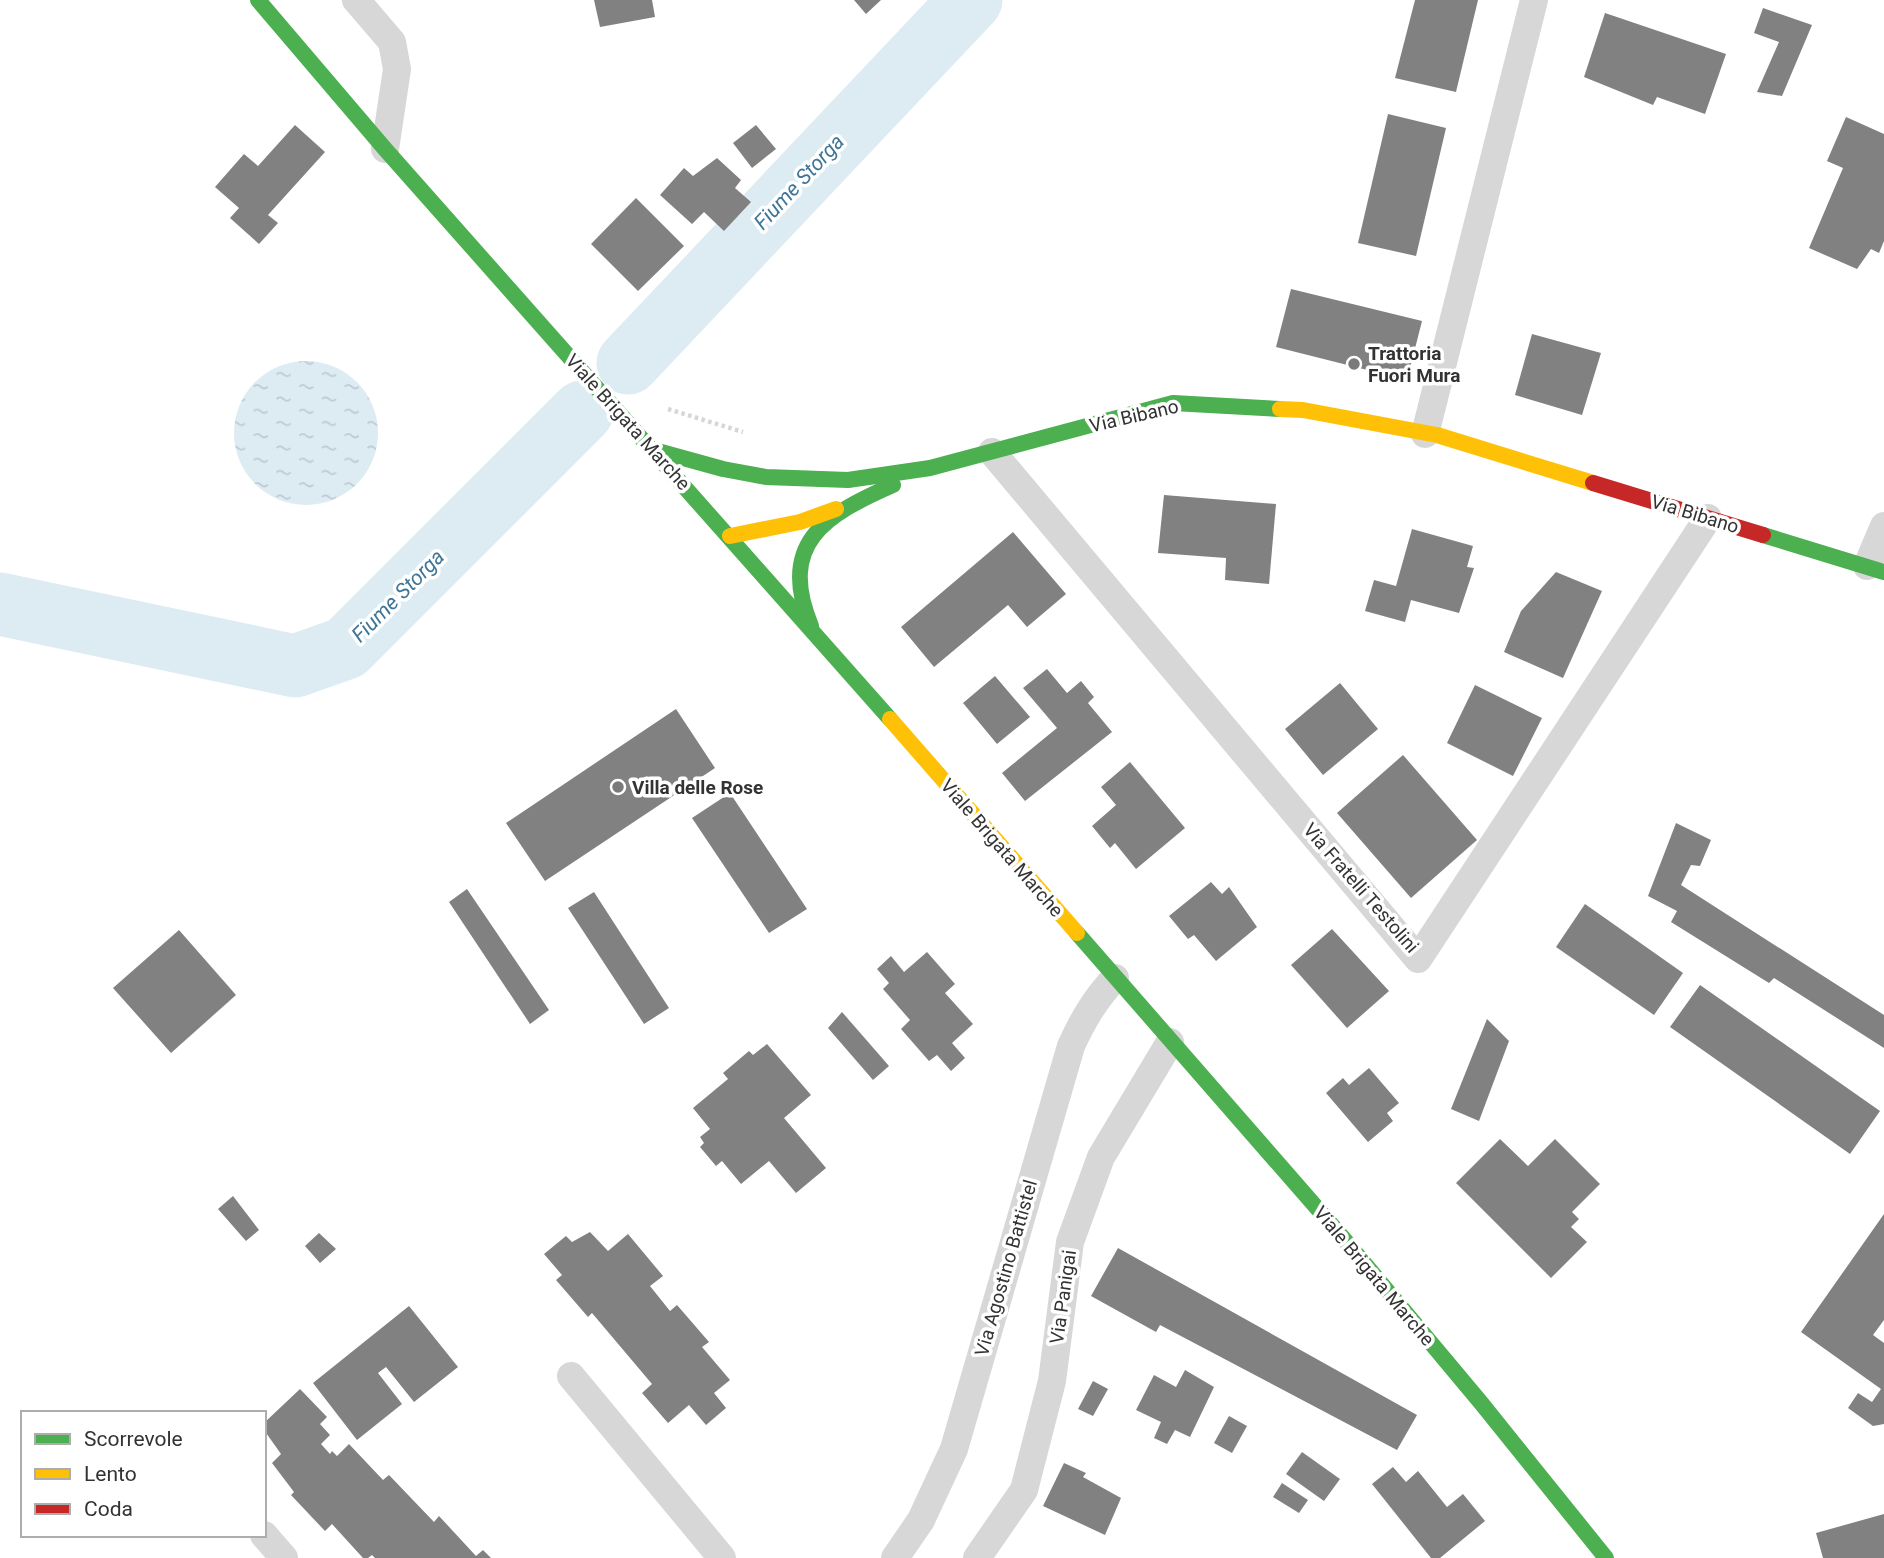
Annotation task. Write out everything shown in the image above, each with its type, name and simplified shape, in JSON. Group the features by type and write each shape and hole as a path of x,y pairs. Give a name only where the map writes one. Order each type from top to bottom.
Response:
{"street":[{"name":"Viale Brigata Marche","path":"258,0 385,149 812,629 1344,1239 1606,1558"},
{"path":"356,0 392,42 397,69 394,106 385,149"},
{"path":"1425,434 1534,0"},
{"name":"Via Bibano","path":"654,450 723,469 766,477 848,480 930,468 1173,403 1303,410 1437,435 1876,569"},
{"name":"Via Fratelli Testolini","path":"992,452 1418,959 1708,518"},
{"name":"Via Bibano","path":"812,629 800,599 800,569 808,541 826,520 854,503 930,468"},
{"path":"744,490 766,477"},
{"path":"728,507 725,531 800,522 854,503"},
{"path":"1876,569 1884,526"},
{"name":"Via Agostino Battistel","path":"895,1558 921,1520 954,1448 1071,1046 1084,1017 1115,978"},
{"name":"Via Panigai","path":"978,1558 1024,1490 1052,1381 1070,1242 1101,1157 1170,1042"},
{"path":"572,1376 722,1558"},
{"path":"266,1537 284,1558"}],"path":[{"path":"665,407 753,435"}],"water":[{"path":"306,361 333,367 357,382 372,406 378,433 372,460 357,484 333,499 306,505 279,499 255,484 240,460 234,433 240,406 255,382 279,367"}],"building":[{"path":"594,0 652,0 655,17 600,27"},
{"path":"854,0 881,0 866,14"},
{"path":"1415,0 1478,0 1456,92 1395,78"},
{"path":"1763,8 1812,25 1782,96 1757,92 1779,42 1754,33"},
{"path":"1605,13 1726,54 1705,114 1657,97 1653,105 1584,77"},
{"path":"1388,114 1446,128 1416,256 1358,243"},
{"path":"1846,117 1884,134 1884,241 1879,253 1871,249 1857,269 1809,248 1843,168 1827,161"},
{"path":"295,125 325,152 268,215 278,223 259,244 230,218 239,208 215,187 244,154 258,166"},
{"path":"756,125 776,149 752,168 733,143"},
{"path":"717,158 741,180 735,188 751,202 724,231 704,212 692,224 660,195 684,168 693,176"},
{"path":"636,198 684,246 638,291 591,244"},
{"path":"1291,289 1422,321 1407,380 1276,347"},
{"path":"1532,334 1601,353 1582,415 1515,395"},
{"path":"1164,495 1276,504 1269,584 1225,580 1226,558 1158,553"},
{"path":"1412,529 1473,546 1467,567 1474,568 1459,613 1411,600 1405,622 1365,611 1374,580 1396,586"},
{"path":"1013,532 1066,594 1027,627 1008,605 934,667 901,627"},
{"path":"1556,572 1602,591 1563,678 1504,652 1521,611"},
{"path":"1047,669 1067,693 1081,681 1094,697 1088,703 1112,732 1025,801 1002,773 1057,728 1023,688"},
{"path":"995,676 1030,717 997,744 963,703"},
{"path":"1340,683 1378,729 1323,775 1285,729"},
{"path":"1475,685 1542,718 1513,776 1447,743"},
{"path":"676,709 715,768 545,881 506,823"},
{"path":"1403,755 1477,840 1411,898 1337,813"},
{"path":"1130,762 1185,828 1136,869 1115,843 1110,848 1092,826 1116,805 1101,787"},
{"path":"730,793 807,909 769,933 692,818"},
{"path":"1676,823 1711,840 1700,866 1691,865 1681,885 1884,1015 1884,1048 1774,978 1769,983 1671,922 1677,911 1648,896"},
{"path":"1211,882 1222,894 1229,887 1257,927 1216,961 1194,935 1188,939 1169,916"},
{"path":"467,889 549,1010 530,1024 449,902"},
{"path":"594,892 669,1008 644,1024 568,908"},
{"path":"1585,904 1683,973 1654,1015 1556,947"},
{"path":"1332,929 1389,991 1347,1028 1291,965"},
{"path":"179,930 236,995 171,1053 113,988"},
{"path":"927,952 955,984 945,993 973,1024 952,1043 965,1058 951,1071 937,1055 929,1061 901,1029 910,1020 883,989 889,983 877,969 891,956 904,972"},
{"path":"1700,985 1880,1111 1850,1154 1670,1027"},
{"path":"842,1012 889,1066 873,1080 828,1028"},
{"path":"1487,1019 1509,1041 1479,1121 1451,1109"},
{"path":"767,1044 811,1095 784,1118 826,1168 796,1193 769,1161 741,1184 722,1161 716,1166 700,1147 704,1143 700,1137 710,1129 693,1108 728,1079 723,1073 749,1051 753,1055"},
{"path":"1369,1068 1399,1103 1387,1113 1393,1121 1368,1142 1326,1093 1343,1078 1349,1085"},
{"path":"1500,1139 1528,1166 1555,1139 1600,1184 1572,1212 1579,1219 1571,1227 1587,1242 1551,1278 1456,1183"},
{"path":"233,1196 259,1230 246,1241 218,1209"},
{"path":"1884,1214 1884,1320 1873,1335 1884,1343 1884,1424 1873,1426 1848,1408 1858,1393 1872,1402 1881,1389 1801,1332"},
{"path":"590,1232 608,1251 628,1234 663,1276 650,1286 670,1311 677,1305 709,1342 702,1347 730,1380 714,1393 726,1408 706,1425 689,1405 668,1423 642,1393 652,1384 592,1313 588,1317 556,1280 562,1275 544,1254 566,1236 572,1242"},
{"path":"319,1233 336,1249 320,1263 305,1246"},
{"path":"1118,1248 1417,1415 1397,1450 1160,1325 1156,1332 1091,1296"},
{"path":"409,1306 458,1367 414,1402 386,1367 378,1373 402,1404 357,1440 313,1383"},
{"path":"1185,1370 1214,1387 1190,1437 1175,1430 1167,1444 1154,1438 1161,1422 1136,1410 1154,1375 1176,1387"},
{"path":"1093,1381 1108,1389 1093,1416 1078,1409"},
{"path":"300,1389 327,1417 320,1424 330,1435 321,1444 330,1454 332,1451 337,1456 349,1444 383,1480 389,1475 434,1522 439,1516 476,1556 483,1550 491,1558 375,1558 372,1555 363,1558 332,1524 325,1531 291,1495 294,1492 272,1463 281,1454 266,1433 266,1421"},
{"path":"1229,1416 1247,1426 1232,1453 1214,1443"},
{"path":"1302,1452 1340,1479 1324,1501 1286,1474"},
{"path":"1064,1463 1086,1473 1083,1477 1121,1498 1105,1535 1043,1506"},
{"path":"1393,1467 1406,1482 1418,1471 1447,1507 1463,1494 1485,1521 1440,1558 1431,1558 1372,1484"},
{"path":"1282,1483 1308,1500 1299,1513 1273,1497"},
{"path":"1884,1514 1884,1558 1823,1558 1816,1533"}],"waterway":[{"name":"Fiume Storga","path":"628,363 971,0"},
{"name":"Fiume Storga","path":"0,604 295,666 346,648 582,412"}],"traffic: fast":[{"path":"258,0 385,149 890,719"},
{"path":"654,450 723,469 766,477 848,480 930,468 1173,403 1280,409"},
{"path":"811,626 802,597 800,573 804,553 814,536 828,521 847,508 893,485"},
{"path":"1763,535 1884,572"},
{"path":"1077,933 1344,1239 1606,1558"}],"traffic: slow":[{"path":"1280,409 1303,410 1437,435 1593,483"},
{"path":"730,536 800,522 836,509"},
{"path":"890,719 1077,933"}],"traffic: jam":[{"path":"1593,483 1763,535"}],"place":[{"name":"Trattoria Fuori Mura","path":"1354,364"},
{"name":"Villa delle Rose","path":"618,787"}]}
